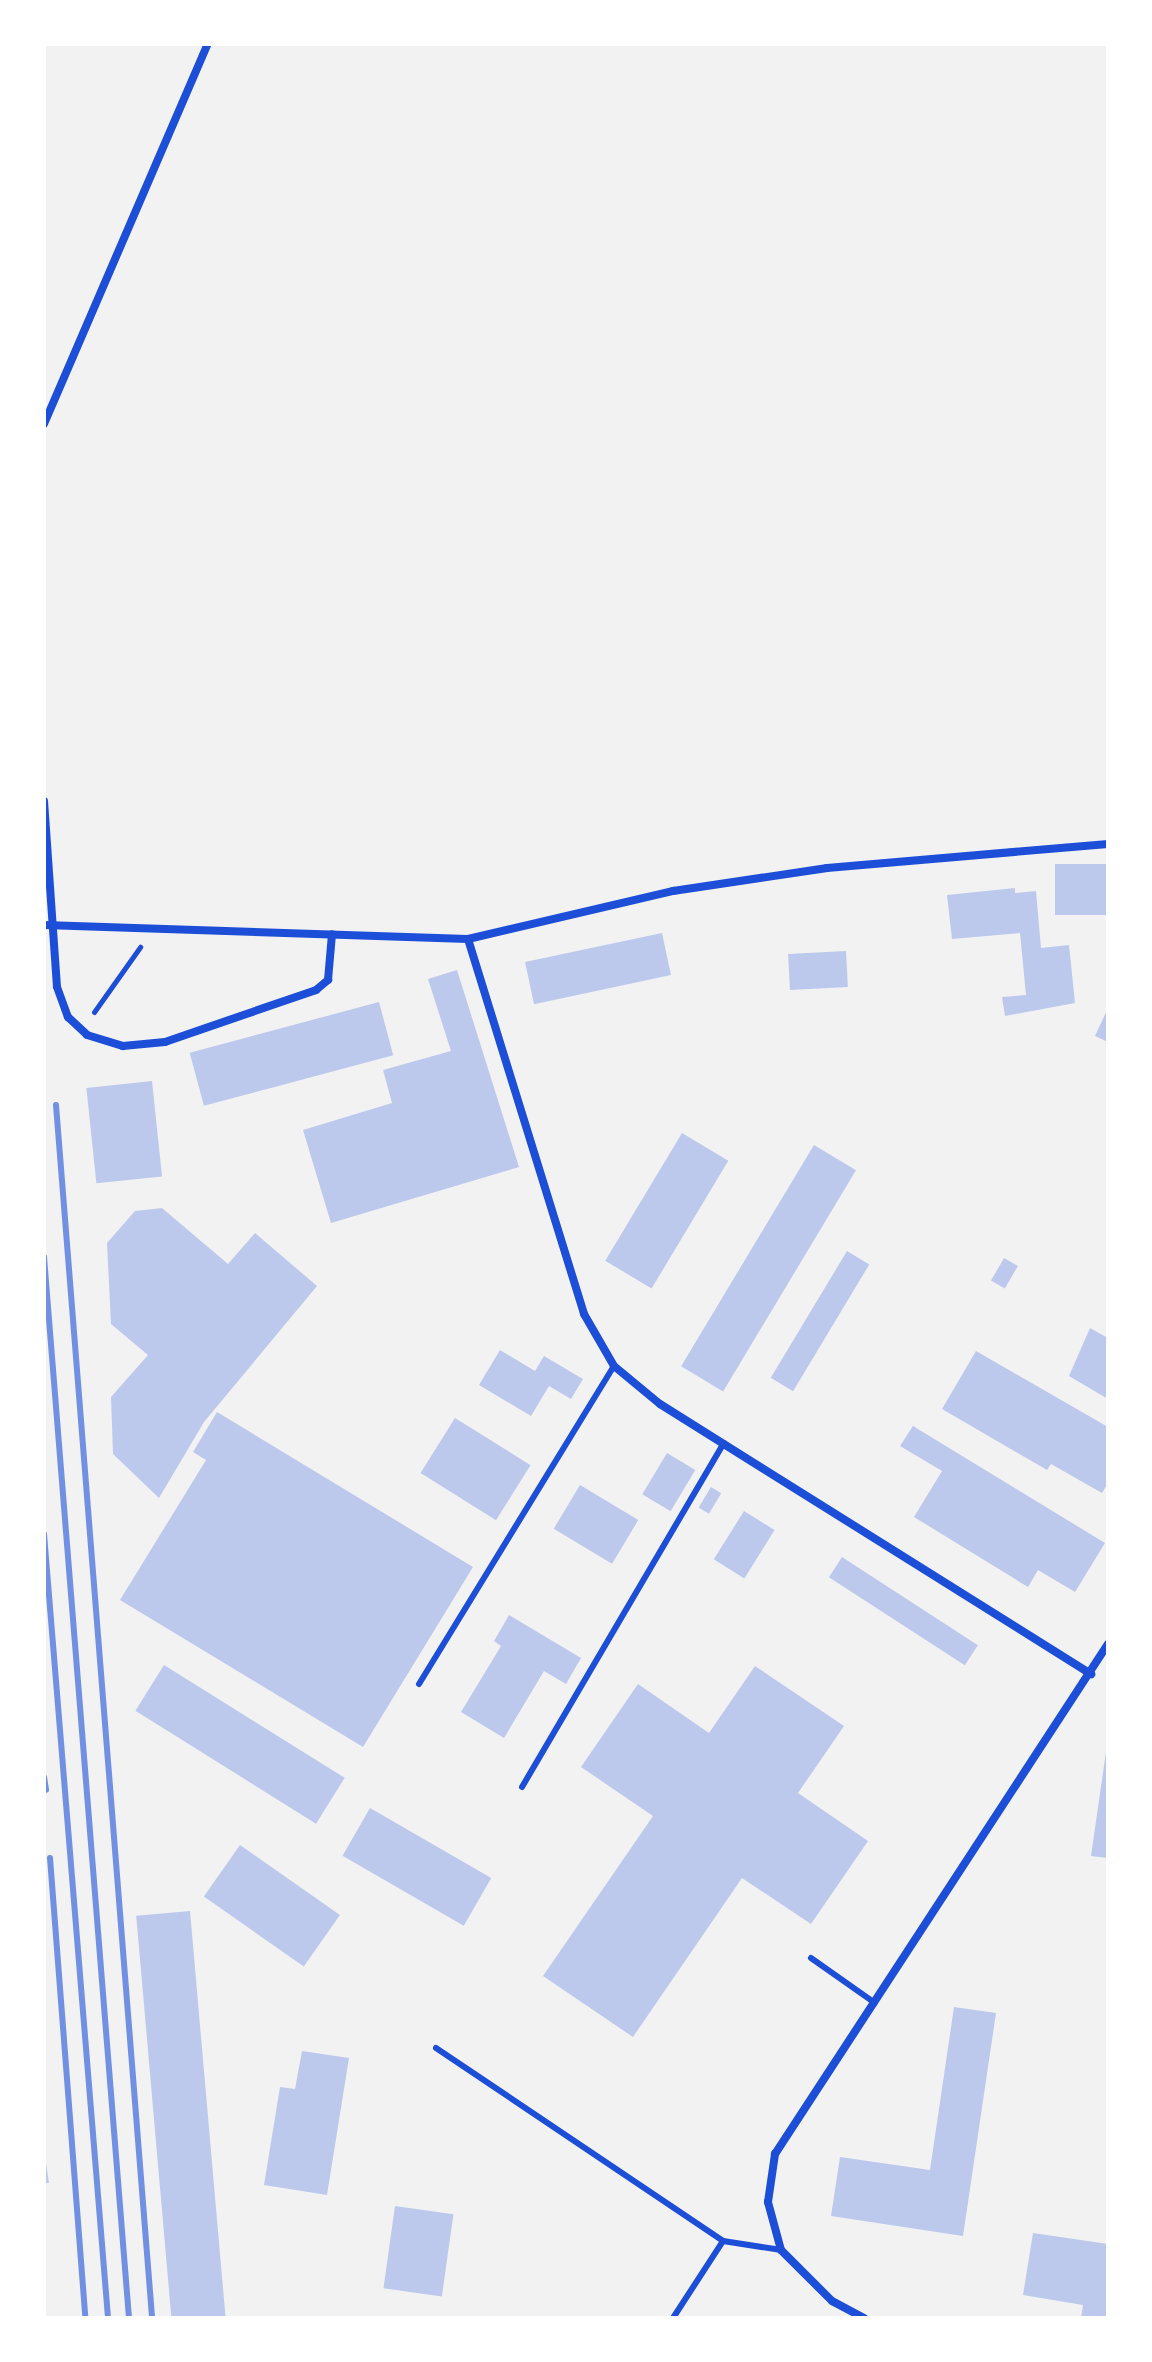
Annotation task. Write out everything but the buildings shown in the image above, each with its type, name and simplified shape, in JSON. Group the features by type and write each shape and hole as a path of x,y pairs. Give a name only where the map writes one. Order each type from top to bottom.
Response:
{"street":[{"path":"44,424 208,44"},
{"path":"44,801 57,987 68,1017 87,1035 123,1046 165,1042 316,990 328,980 332,934"},
{"path":"44,925 468,939 673,891 796,872 1108,844"},
{"path":"468,939 584,1314 614,1366 660,1404 1091,1674"},
{"path":"864,2318 832,2301 781,2250 768,2202 775,2154 1108,1644"}],"lane":[{"path":"419,1684 614,1366"},
{"path":"522,1787 724,1443"},
{"path":"811,1958 875,2003"},
{"path":"436,2048 723,2241 781,2250"},
{"path":"673,2318 723,2241"}],"path":[{"path":"94,1012 140,947"}],"railway":[{"path":"56,1105 152,2318"},
{"path":"44,1257 129,2318"},
{"path":"44,1534 108,2318"},
{"path":"44,1777 46,1790"},
{"path":"50,1858 85,2318"}]}
